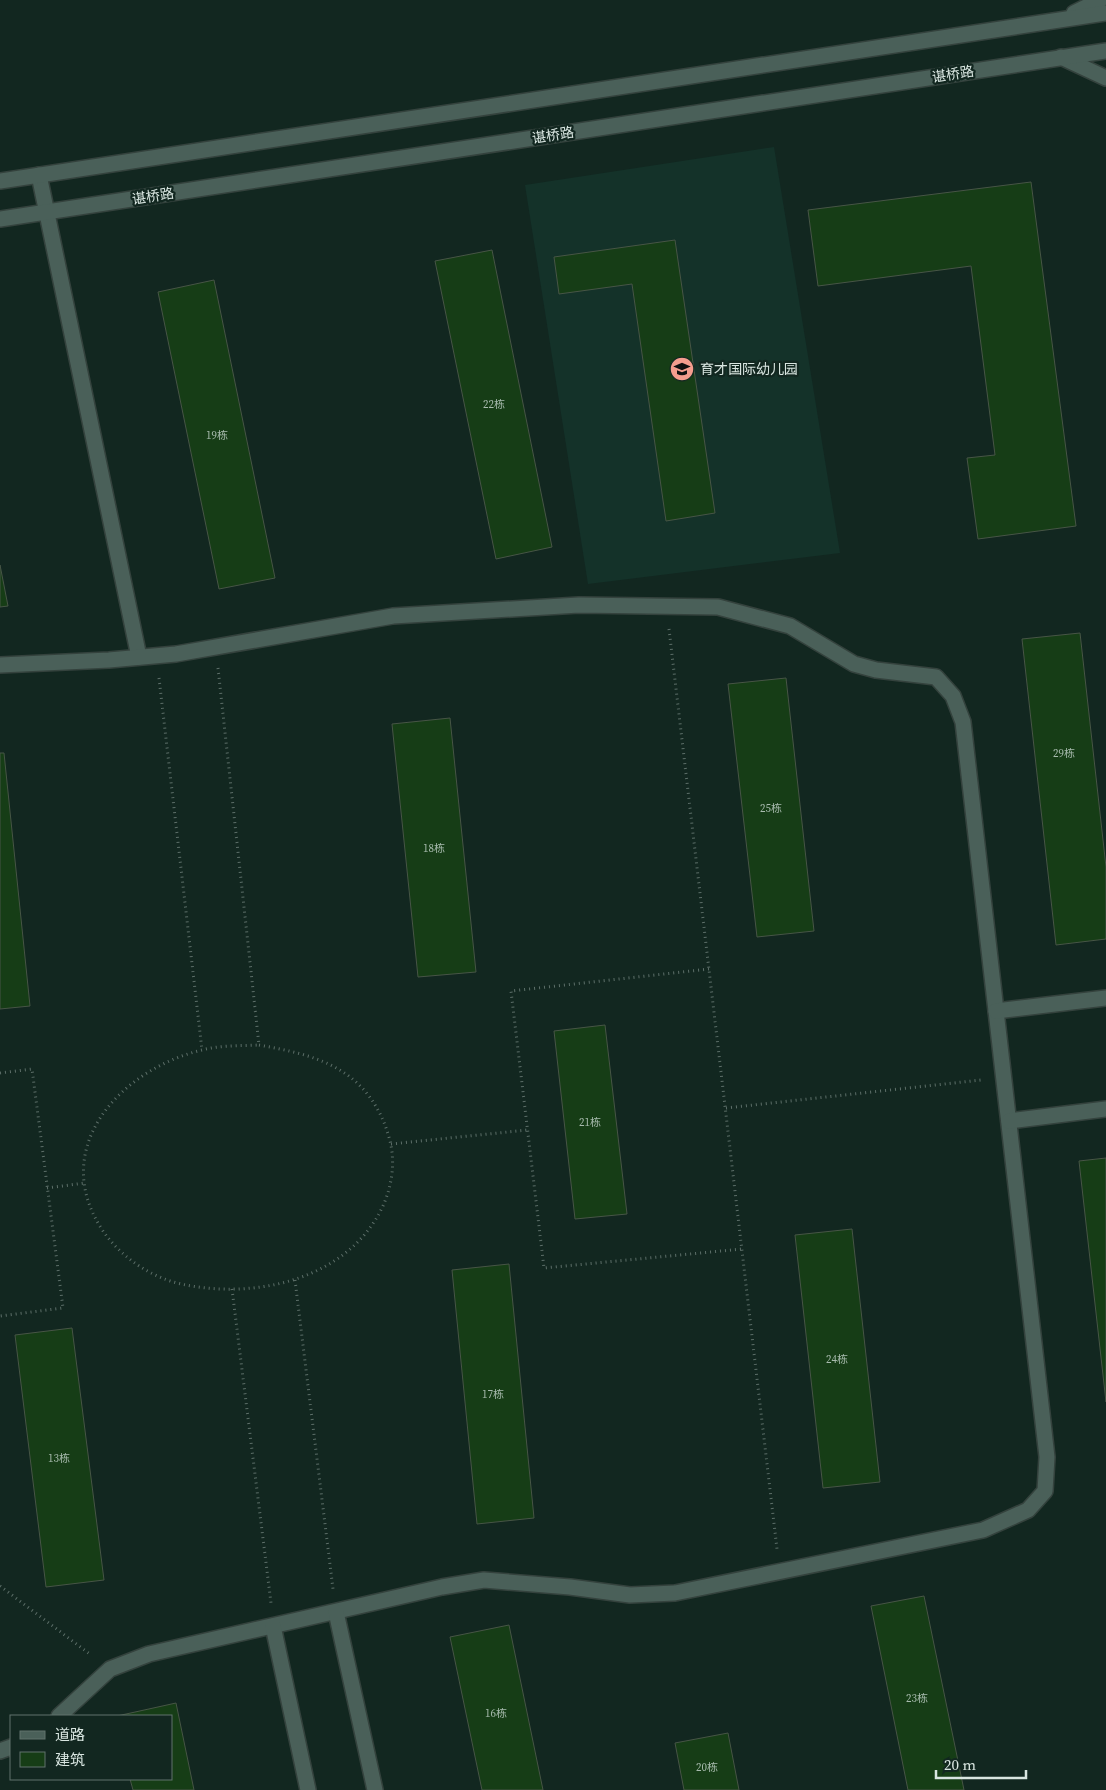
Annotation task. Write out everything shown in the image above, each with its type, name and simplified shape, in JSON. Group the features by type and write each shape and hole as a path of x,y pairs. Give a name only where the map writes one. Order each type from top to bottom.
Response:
{"street":[{"path":"1061,20 1100,0"},
{"path":"0,181 1106,13"},
{"name":"谌桥路","path":"0,219 1106,51"},
{"path":"1061,58 1106,78"},
{"path":"39,175 139,657"},
{"path":"0,665 156,656 215,648 392,616 579,605 666,606 718,607 790,626 854,664 876,670 936,677 953,696 963,722 1048,1457 1045,1491 1028,1510 983,1530 675,1593 630,1595 570,1587 484,1580 149,1654 110,1669 60,1715"},
{"path":"996,1012 1106,998"},
{"path":"1009,1121 1106,1108"},
{"path":"336,1612 374,1790"},
{"path":"273,1626 308,1790"}],"path":[{"path":"666,606 780,1572"},
{"path":"215,648 259,1045"},
{"path":"156,656 202,1050"},
{"path":"709,969 511,991 527,1130 544,1268 742,1249"},
{"path":"259,1045 288,1050 316,1058 339,1069 357,1083 373,1101 384,1121 391,1144 391,1178 388,1194 378,1215 347,1252 325,1267 295,1280 268,1286 232,1289 179,1284 152,1273 130,1260 111,1241 98,1223 91,1207 85,1183 86,1147 92,1128 103,1111 120,1094 144,1076 172,1060 202,1050 259,1045"},
{"path":"0,1073 32,1069 63,1308 0,1316"},
{"path":"726,1108 1004,1077"},
{"path":"391,1144 527,1130"},
{"path":"48,1188 85,1183"},
{"path":"295,1280 336,1612"},
{"path":"232,1289 273,1626"},
{"path":"0,1586 110,1669"}],"shaded area":[{"name":"育才国际幼儿园","path":"774,147 840,553 588,584 525,185"}],"building":[{"path":"1031,182 1076,526 978,539 967,458 995,455 971,266 818,286 808,210"},
{"path":"675,240 715,513 666,521 632,284 559,294 554,257"},
{"path":"492,250 552,547 496,559 435,261"},
{"path":"214,280 275,578 219,589 158,292"},
{"path":"0,565 8,606 0,607"},
{"path":"1080,633 1106,867 1106,939 1056,945 1022,639"},
{"path":"786,678 814,931 757,937 728,684"},
{"path":"450,718 476,972 418,977 392,724"},
{"path":"0,753 4,753 30,1006 0,1009"},
{"path":"605,1025 627,1214 575,1219 554,1031"},
{"path":"1106,1158 1106,1402 1079,1161"},
{"path":"852,1229 880,1482 823,1488 795,1235"},
{"path":"509,1264 534,1518 477,1524 452,1270"},
{"path":"72,1328 104,1580 46,1587 15,1335"},
{"path":"924,1596 964,1790 908,1790 871,1606"},
{"path":"509,1625 543,1790 482,1790 450,1637"},
{"path":"176,1703 194,1790 133,1790 130,1780 172,1780 172,1715 122,1715"},
{"path":"728,1733 739,1790 684,1790 675,1743"}],"place":[{"name":"育才国际幼儿园","path":"682,369"}]}
